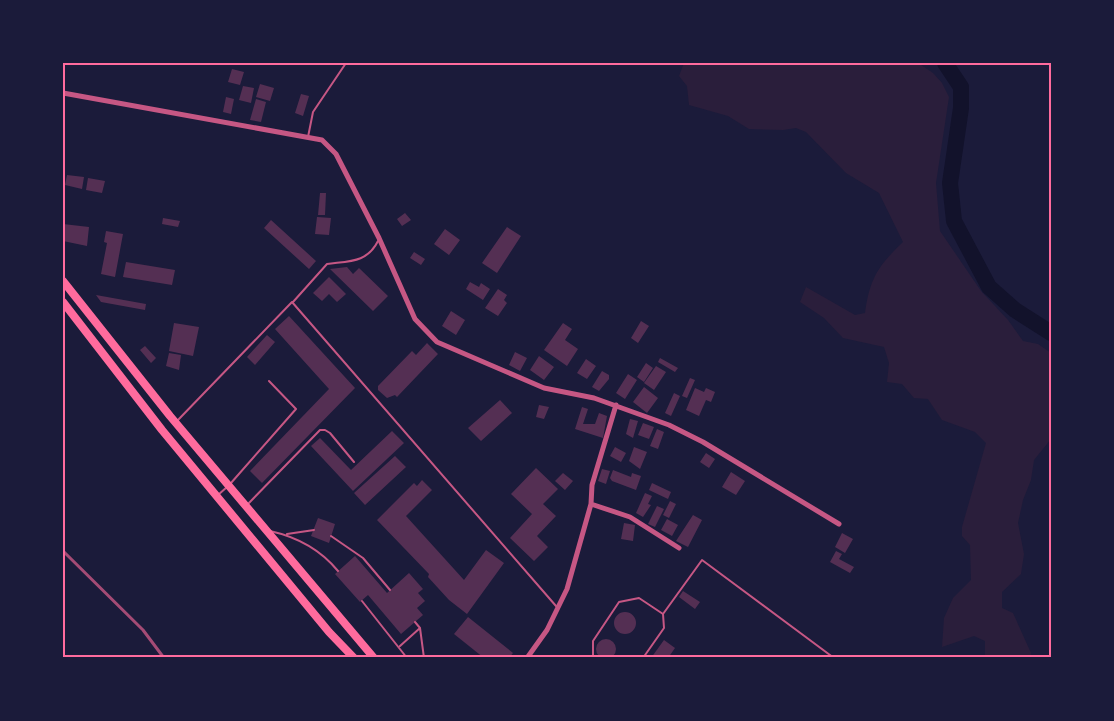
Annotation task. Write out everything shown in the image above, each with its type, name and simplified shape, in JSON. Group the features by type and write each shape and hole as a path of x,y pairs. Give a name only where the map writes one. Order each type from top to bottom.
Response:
{"main road":[{"path":"63,281 175,422 374,658"},
{"path":"63,303 162,430 329,632 354,658"}],"street":[{"path":"63,93 322,140 336,154 379,238 415,319 437,342 544,388 594,398 669,425 703,442 839,524"},
{"path":"527,658 567,589 591,504 592,485 616,405"},
{"path":"591,504 630,517 680,548"}],"lane":[{"path":"308,137 313,112 345,63"},
{"path":"175,422 327,264 361,260 373,250 379,238"},
{"path":"292,302 546,597 558,608"},
{"path":"217,496 229,486 296,409 269,381"},
{"path":"246,506 320,430 330,433 354,462"},
{"path":"266,530 285,534 316,549 338,571"},
{"path":"285,534 314,530"},
{"path":"331,536 363,558 390,590"},
{"path":"643,658 664,628 663,614 702,560 834,658"},
{"path":"593,658 593,641 619,602 639,598 663,614"},
{"path":"362,601 400,646 407,658"},
{"path":"416,622 420,628 424,658"},
{"path":"400,646 420,628"}],"shaded area":[{"path":"684,63 918,63 933,73 942,83 949,97 936,183 940,231 981,291 1008,320 1023,341 1038,344 1051,353 1051,439 1034,460 1031,480 1023,500 1018,523 1024,554 1021,574 1002,592 1002,608 1013,613 1031,653 1030,658 985,658 985,641 974,636 942,647 944,618 953,598 971,580 970,545 962,536 962,527 986,443 975,432 942,420 928,399 914,398 902,384 887,382 889,363 884,347 843,338 824,318 800,302 806,287 855,315 865,313 876,273 903,242 879,193 846,173 806,132 796,128 749,129 728,116 689,105 687,86 679,76"}],"building":[{"path":"232,69 244,72 240,85 228,82"},
{"path":"260,84 274,88 270,101 256,97"},
{"path":"243,86 254,88 251,103 239,100"},
{"path":"301,94 309,96 303,116 295,113"},
{"path":"226,97 234,99 231,114 223,112"},
{"path":"256,99 266,102 261,122 250,120"},
{"path":"67,175 84,177 82,189 65,185"},
{"path":"88,178 105,181 102,193 86,190"},
{"path":"320,193 326,193 325,215 318,215"},
{"path":"405,213 411,220 402,226 397,219"},
{"path":"317,217 331,218 329,235 315,234"},
{"path":"163,218 180,221 178,227 162,224"},
{"path":"271,220 316,261 309,269 264,228"},
{"path":"63,224 89,227 87,246 63,241"},
{"path":"507,227 521,236 497,273 482,263"},
{"path":"445,229 460,240 449,255 434,244"},
{"path":"106,231 123,234 115,277 101,274 107,243 104,242"},
{"path":"414,252 425,259 421,265 410,258"},
{"path":"126,262 175,270 172,285 123,277"},
{"path":"347,267 353,274 359,268 388,296 373,311 330,269"},
{"path":"329,277 346,294 337,302 329,294 322,301 313,293"},
{"path":"470,282 479,287 481,283 490,289 483,300 466,289"},
{"path":"498,289 507,295 504,300 507,303 498,316 485,308"},
{"path":"96,295 146,304 145,310 101,302"},
{"path":"451,311 465,320 456,335 442,326"},
{"path":"289,316 355,388 262,483 250,471 329,389 275,329"},
{"path":"641,321 649,326 638,343 631,338"},
{"path":"174,323 199,327 193,356 169,351"},
{"path":"563,323 572,329 565,340 578,349 567,366 544,350"},
{"path":"267,335 275,342 255,365 247,357"},
{"path":"427,343 438,354 397,397 395,395 387,398 378,390 378,386 412,351 416,355"},
{"path":"145,346 156,358 151,363 140,350"},
{"path":"515,352 527,358 520,371 509,365"},
{"path":"169,353 181,355 179,370 166,366"},
{"path":"539,356 554,367 544,380 530,370"},
{"path":"660,358 678,368 675,372 658,362"},
{"path":"586,359 596,366 587,379 577,373"},
{"path":"646,363 653,368 644,382 637,377"},
{"path":"656,366 666,372 654,390 644,383"},
{"path":"602,371 609,375 609,379 599,391 592,387"},
{"path":"628,374 637,380 625,399 616,393"},
{"path":"690,378 695,380 687,398 682,396"},
{"path":"644,387 658,398 647,413 633,402"},
{"path":"695,388 704,392 706,388 715,392 711,402 706,400 699,416 686,410"},
{"path":"674,393 680,396 671,416 665,413"},
{"path":"500,400 512,413 481,441 468,428"},
{"path":"539,405 549,407 544,419 536,417"},
{"path":"582,407 588,409 583,424 595,424 599,413 607,416 603,438 575,429"},
{"path":"630,419 638,421 633,438 626,434"},
{"path":"643,423 654,427 649,439 638,435"},
{"path":"657,429 664,432 658,449 650,446"},
{"path":"392,431 404,443 353,491 311,446 320,438 351,470"},
{"path":"615,447 626,453 621,462 610,456"},
{"path":"634,447 647,452 640,469 629,461"},
{"path":"706,453 715,459 709,468 700,462"},
{"path":"395,456 406,467 365,505 354,493"},
{"path":"536,468 558,489 543,504 556,516 537,536 548,547 534,561 510,538 532,514 511,494"},
{"path":"602,469 610,471 606,484 598,481"},
{"path":"613,470 631,477 632,473 641,476 636,490 612,481 610,478"},
{"path":"731,472 745,481 736,495 722,487"},
{"path":"563,473 573,481 565,490 555,481"},
{"path":"422,480 432,490 406,516 464,580 486,550 504,563 467,614 449,600 428,577 429,574 377,520 414,483 417,486"},
{"path":"652,483 671,492 668,499 649,490"},
{"path":"645,493 652,496 648,504 651,505 643,517 636,513"},
{"path":"670,501 676,504 669,518 663,515"},
{"path":"657,506 664,509 655,527 648,524"},
{"path":"693,515 702,520 688,547 676,541"},
{"path":"318,518 335,524 329,543 311,536"},
{"path":"667,519 678,525 672,536 661,530"},
{"path":"624,523 635,525 633,541 621,539"},
{"path":"842,533 853,539 845,553 835,547"},
{"path":"836,551 842,554 839,559 854,567 850,573 830,562"},
{"path":"355,556 387,593 409,573 423,589 418,593 425,601 417,608 423,615 401,634 368,595 360,602 335,574"},
{"path":"683,591 700,602 695,609 679,597"},
{"path":"625,612 635,619 636,623 629,633 625,634 615,627 614,623 621,613"},
{"path":"468,617 513,653 509,658 484,658 454,634"},
{"path":"602,639 610,639 616,645 616,653 610,659 602,659 596,653 596,645"},
{"path":"664,640 675,648 668,658 651,658"}],"waterway":[{"path":"945,63 961,87 961,108 950,183 954,221 989,287 1015,310 1051,333"}],"railway":[{"path":"63,551 143,630 164,658"}]}
